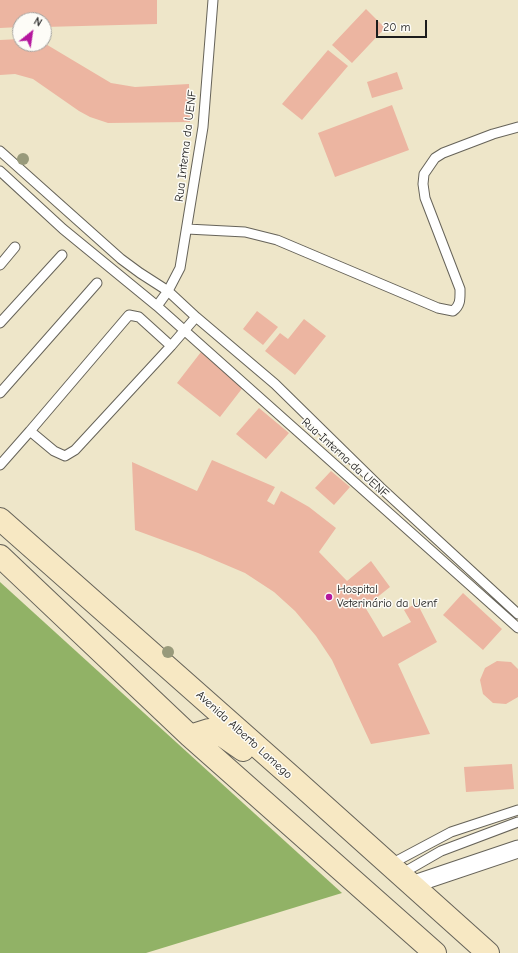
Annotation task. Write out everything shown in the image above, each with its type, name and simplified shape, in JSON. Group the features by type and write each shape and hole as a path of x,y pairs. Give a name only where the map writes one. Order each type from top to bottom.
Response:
{"main road":[{"name":"Avenida Alberto Lamego","path":"0,518 488,953"},
{"path":"0,556 190,736 435,953"},
{"path":"190,736 209,730 220,734 267,768 294,779"}],"street":[{"path":"400,875 518,849"}],"lane":[{"name":"Rua Interna da UENF","path":"157,306 168,291 180,268 203,127 213,0"},
{"path":"187,229 244,232 277,240 438,308 453,311 460,301 460,289 425,198 423,184 424,174 436,158 443,153 493,134 518,127"},
{"name":"Rua Interna da UENF","path":"0,151 121,259 168,291 196,317 275,384 380,487 518,614"},
{"name":"Rua Interna da UENF","path":"0,171 63,229 157,306 518,628"},
{"path":"0,265 15,247"},
{"path":"0,324 62,255"},
{"path":"0,393 97,283"},
{"path":"0,465 129,315 139,317 171,346"},
{"path":"30,431 54,451 65,456 75,450 196,317"},
{"path":"400,875 451,832 518,810"},
{"path":"400,875 441,851 518,822"}],"green space":[{"path":"0,582 342,893 146,953 0,953"}],"building":[{"path":"0,0 157,0 157,24 52,27 52,12 12,12 12,27 0,28"},
{"path":"366,9 385,28 352,63 332,45"},
{"path":"12,39 12,52 52,52 52,48 111,83 135,87 189,84 190,122 108,123 90,117 33,79 15,74 0,75 0,40"},
{"path":"328,50 348,66 302,120 282,104"},
{"path":"397,72 403,89 372,98 367,82"},
{"path":"392,105 409,150 335,177 318,133"},
{"path":"257,311 278,327 263,345 243,329"},
{"path":"304,319 326,336 295,375 265,351 280,333 288,339"},
{"path":"201,352 244,386 220,417 177,383"},
{"path":"259,408 289,433 266,459 236,434"},
{"name":"Hospital Veterinário da Uenf","path":"212,460 275,487 267,501 274,505 281,491 309,507 336,528 319,552 347,581 371,561 390,587 365,607 383,637 411,622 404,610 417,603 437,642 398,664 430,734 371,744 332,660 316,636 295,611 274,592 245,573 198,553 135,530 132,462 197,491"},
{"path":"331,471 350,487 334,505 315,488"},
{"path":"463,593 502,629 483,650 443,615"},
{"path":"497,661 511,662 518,669 518,697 506,704 493,703 483,694 480,680 485,668"},
{"path":"512,764 514,789 466,792 464,767"}],"place":[{"name":"Hospital Veterinário da Uenf","path":"329,597"}]}
